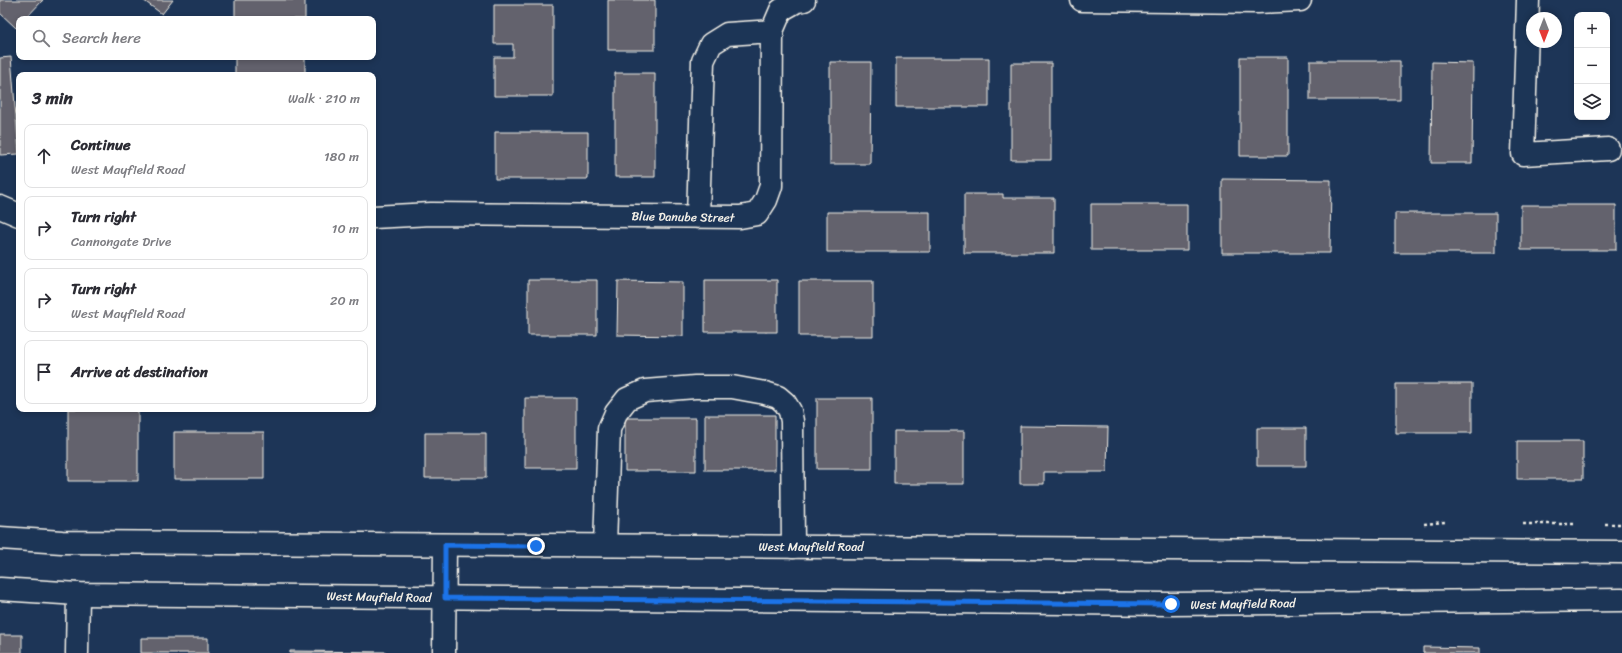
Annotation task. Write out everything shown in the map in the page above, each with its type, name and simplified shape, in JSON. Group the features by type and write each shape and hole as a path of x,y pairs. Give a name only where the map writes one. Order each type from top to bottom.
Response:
{"main road":[{"name":"Blue Danube Street","path":"376,217 431,214 740,217 757,214 766,200 771,186 772,31 781,10 797,1 804,0"},
{"path":"1082,0 1258,2 1300,0"},
{"path":"1528,0 1523,154 1608,149"},
{"path":"698,217 703,61 711,44 727,34 772,31"},
{"path":"0,207 16,214"},
{"path":"605,546 609,429 616,413 627,399 645,391 694,386 732,387 752,390 778,397 785,403 790,411 792,421 794,547"},
{"name":"West Mayfield Road","path":"0,538 62,542 1622,552"},
{"path":"444,653 445,545"},
{"name":"West Mayfield Road","path":"0,589 78,594 1163,604 1622,600"},
{"path":"77,653 78,594"}],"path":[{"path":"1517,524 1576,524"},
{"path":"1605,524 1622,524"}],"building":[{"path":"0,0 43,0 28,16 16,16 16,28 0,13"},
{"path":"143,0 173,0 162,14"},
{"path":"235,0 305,0 305,16 235,16"},
{"path":"608,0 655,0 655,50 608,50"},
{"path":"494,5 553,5 553,96 494,96 494,57 513,57 513,44 494,44"},
{"path":"11,57 16,118 16,154 0,155 0,58"},
{"path":"1240,57 1288,57 1288,156 1240,156"},
{"path":"896,58 989,58 989,107 896,107"},
{"path":"235,60 305,60 305,72 235,72"},
{"path":"1310,61 1400,61 1400,100 1310,100"},
{"path":"830,62 871,62 870,164 830,164"},
{"path":"1432,62 1473,63 1472,163 1431,163"},
{"path":"1011,63 1051,63 1051,160 1011,160"},
{"path":"615,73 655,73 655,177 615,177"},
{"path":"495,132 588,132 588,179 495,179"},
{"path":"1222,179 1331,180 1330,253 1222,253"},
{"path":"964,194 1003,194 1003,198 1054,198 1054,253 964,253"},
{"path":"1091,204 1187,204 1187,250 1091,250"},
{"path":"1521,205 1616,205 1616,250 1521,250"},
{"path":"827,212 930,212 930,252 827,252"},
{"path":"1395,213 1496,213 1496,253 1395,253"},
{"path":"528,280 597,280 597,335 528,335"},
{"path":"705,280 777,280 777,332 705,332"},
{"path":"618,281 683,282 683,336 617,335"},
{"path":"799,281 873,281 873,336 799,336"},
{"path":"1396,384 1472,384 1472,433 1396,433"},
{"path":"525,398 576,398 576,468 525,468"},
{"path":"817,398 872,398 872,469 817,469"},
{"path":"68,412 138,412 138,481 68,481"},
{"path":"705,415 775,415 775,470 705,470"},
{"path":"625,418 696,418 696,471 625,471"},
{"path":"1020,426 1108,427 1107,472 1044,472 1044,484 1020,484"},
{"path":"1257,428 1306,428 1306,466 1257,466"},
{"path":"894,431 964,431 964,484 894,484"},
{"path":"174,432 264,432 264,479 174,479"},
{"path":"425,433 486,433 486,478 425,478"},
{"path":"1517,441 1583,441 1583,479 1517,479"},
{"path":"0,635 22,635 22,653 0,653"},
{"path":"141,638 208,638 208,653 141,653"},
{"path":"1423,647 1480,648 1480,653 1423,653"},
{"path":"290,651 386,652 386,653 290,653"}],"route":[{"path":"536,546 445,545 445,598 1171,604"}]}
